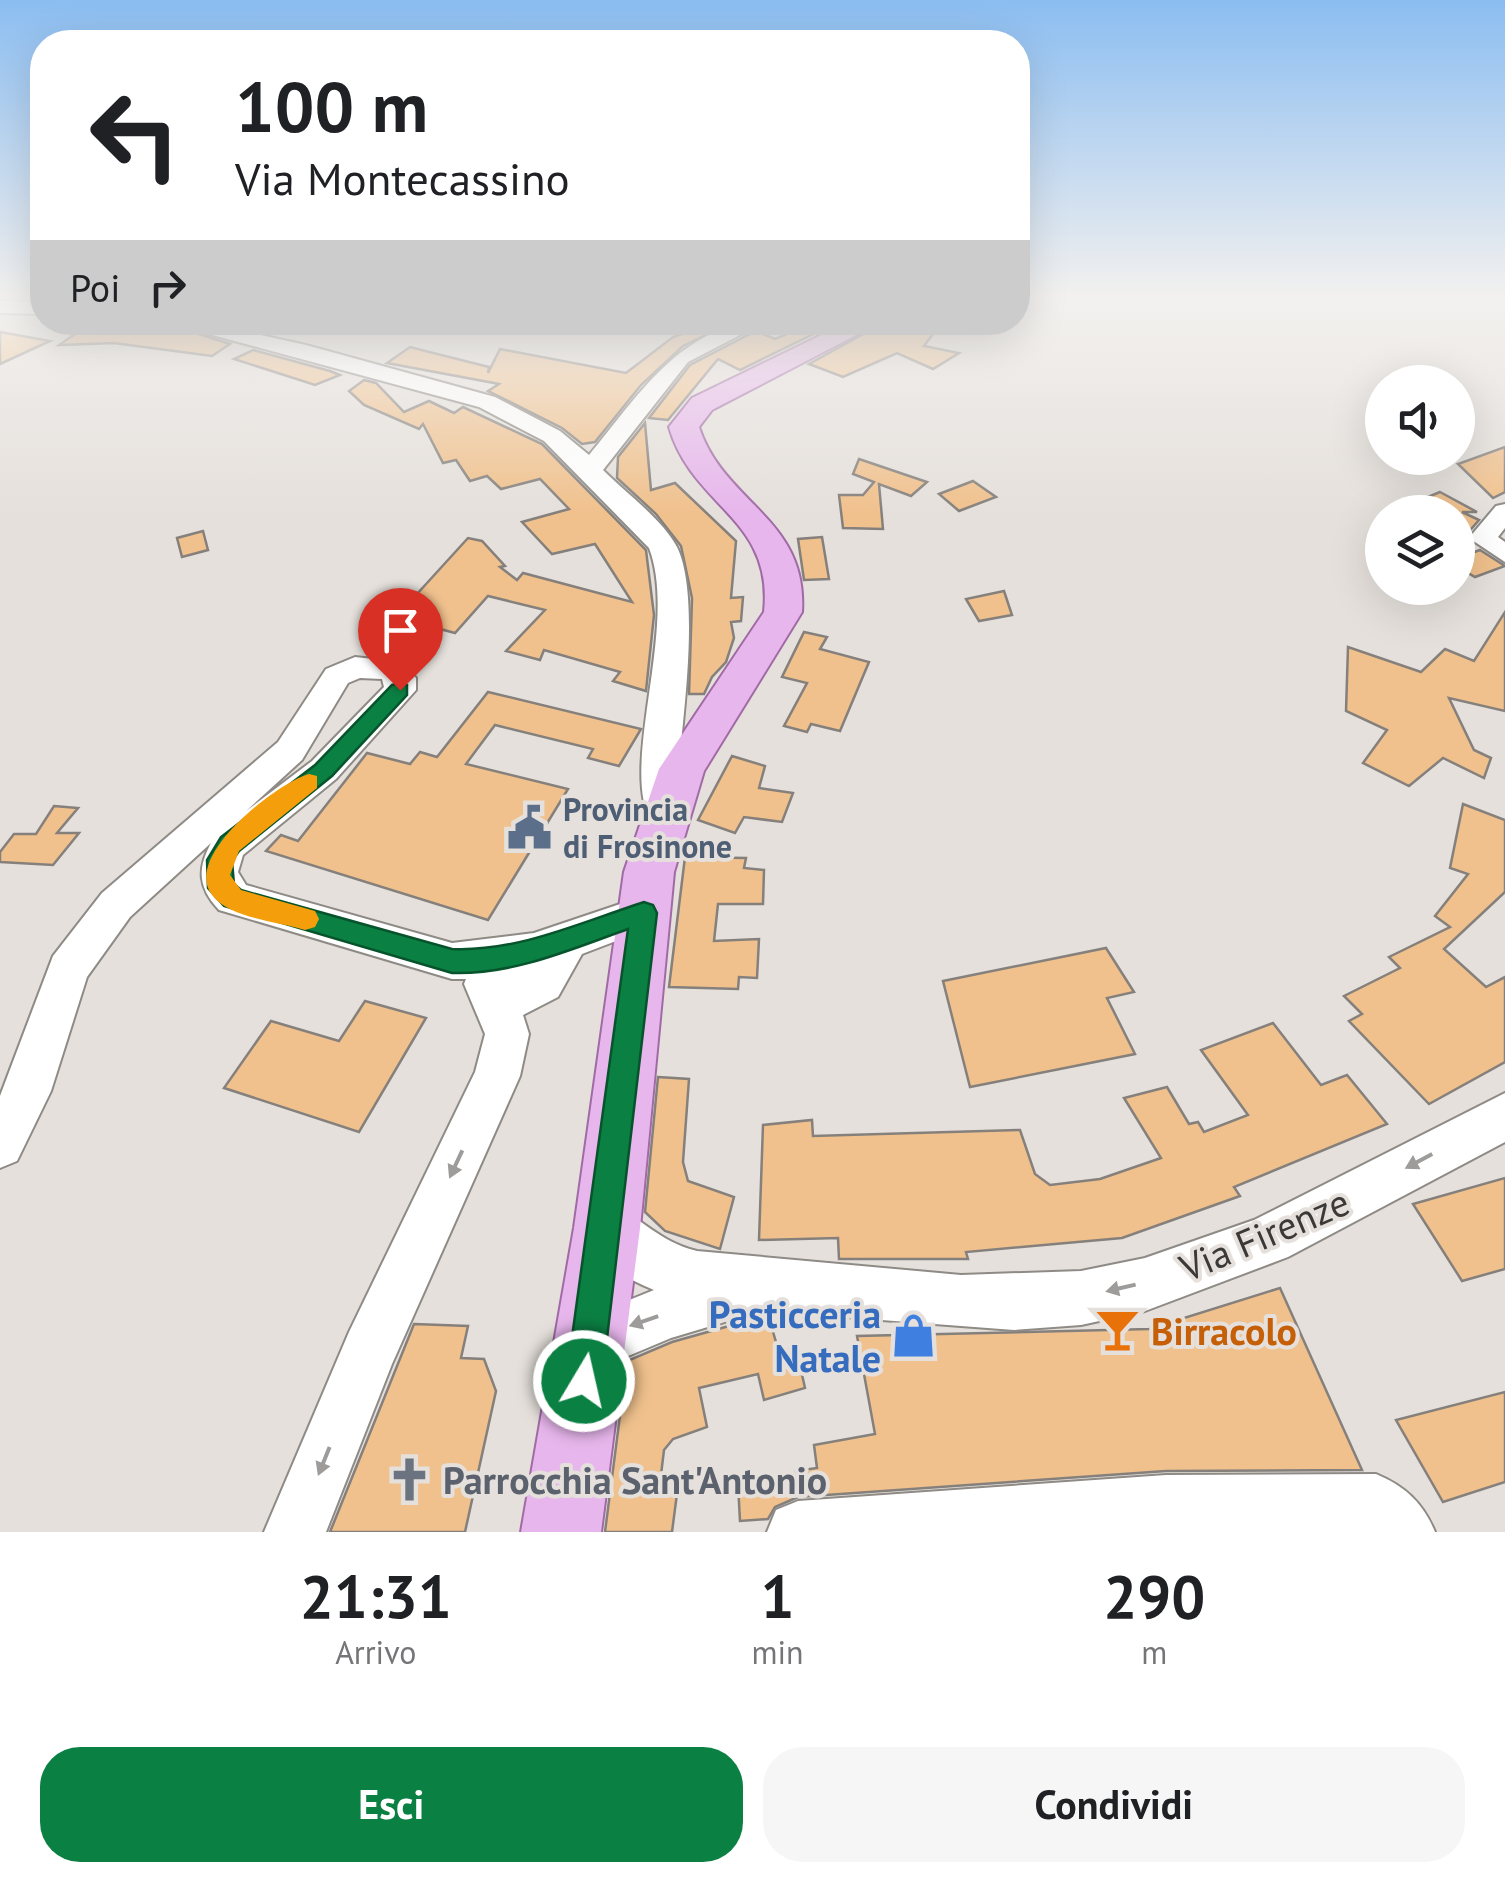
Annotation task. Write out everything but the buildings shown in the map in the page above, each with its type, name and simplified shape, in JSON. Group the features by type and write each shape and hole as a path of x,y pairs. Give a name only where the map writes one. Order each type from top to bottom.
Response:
{"main road":[{"path":"561,1532 607,1228 644,913 664,813 682,769 783,612 788,590 786,571 761,530 690,451 684,427 702,404 770,370"}],"street":[{"path":"375,370 486,402 552,436 662,545 670,565 672,654 658,791 664,813"},
{"path":"589,472 671,370"},
{"path":"1505,512 1482,538 1505,554"},
{"path":"0,1144 28,1091 68,969 116,905 290,751 327,685 354,667 391,669 400,678 400,690 324,770 230,844 220,860 221,888 233,898 452,961 478,976 496,1000 506,1034 497,1076 369,1352 295,1532"},
{"path":"452,961 480,962 550,945 644,913"},
{"path":"496,1000 510,969 550,945"},
{"name":"Via Firenze","path":"607,1228 626,1252 650,1264 698,1277 1013,1303 1082,1298 1211,1265 1298,1226 1505,1116"},
{"path":"590,1344 670,1311 768,1284"},
{"path":"798,1532 1166,1506 1376,1505 1404,1532"}],"slow traffic":[{"path":"305,919 233,898 221,888 218,875 220,860 230,844 309,782"}],"place":[{"name":"Provincia di Frosinone","path":"530,827"},
{"name":"Birracolo","path":"1118,1330"},
{"name":"Pasticceria Natale","path":"914,1335"},
{"name":"Parrocchia Sant'Antonio","path":"410,1479"}],"route":[{"path":"400,690 324,770 230,844 220,860 221,888 233,898 452,961 480,962 542,948 644,913 617,1115 607,1228 584,1381"}]}
